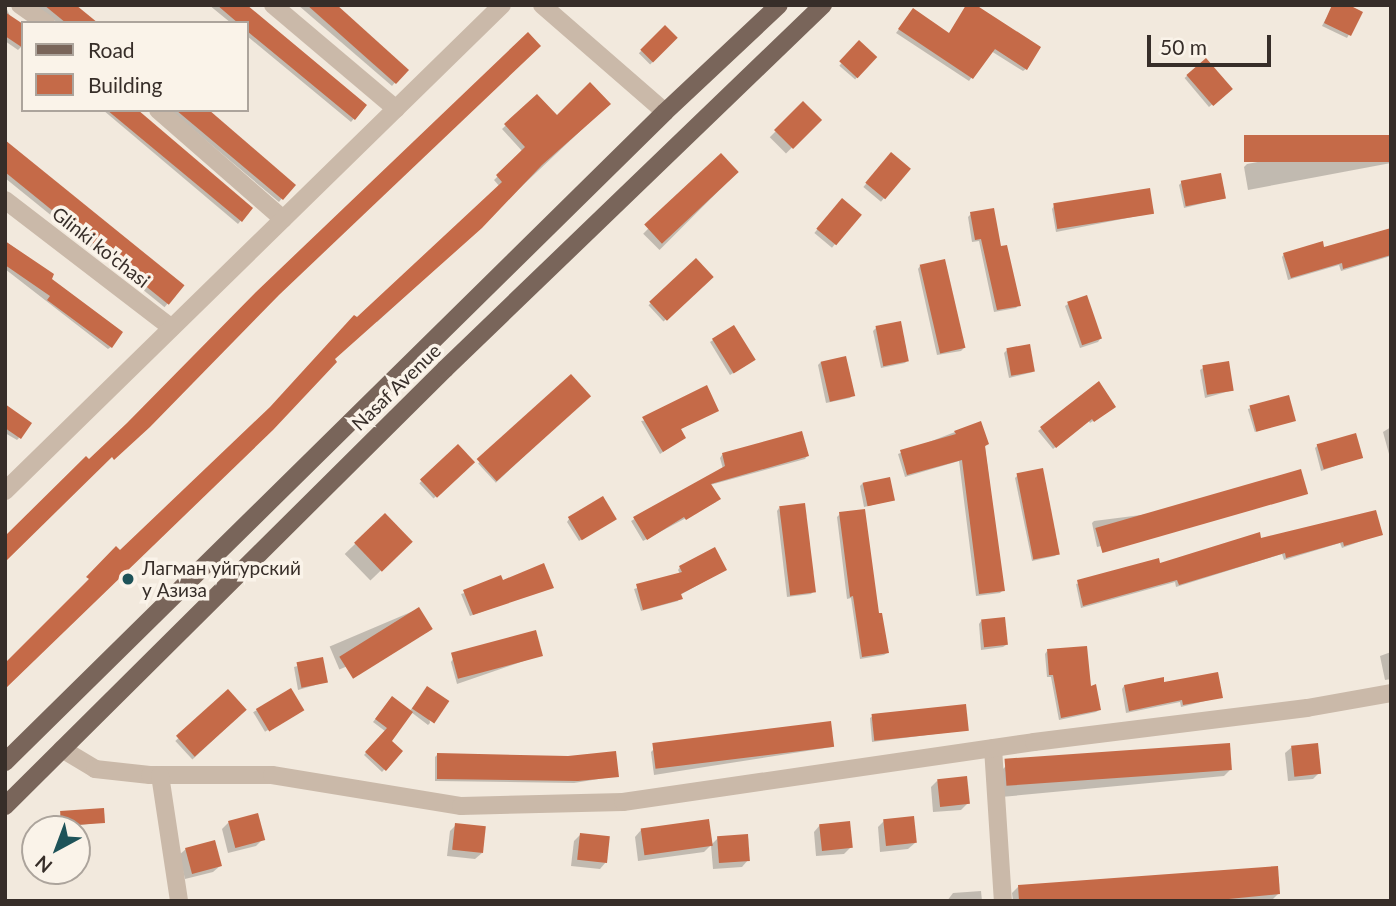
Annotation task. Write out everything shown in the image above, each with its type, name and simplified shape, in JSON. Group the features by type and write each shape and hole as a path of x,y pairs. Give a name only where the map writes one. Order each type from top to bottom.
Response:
{"main road":[{"name":"Nasaf Avenue","path":"5,762 665,112 779,5"},
{"name":"Nasaf Avenue","path":"5,806 426,387 823,5"}],"street":[{"path":"20,5 43,21"},
{"path":"273,5 396,109"},
{"path":"8,483 172,328 502,5"},
{"path":"542,5 665,112"},
{"path":"160,112 283,219"},
{"name":"Glinki ko'chasi","path":"5,200 172,328"},
{"path":"62,749 95,769 160,775 272,775 461,806 623,803 993,748 1307,708 1391,693"},
{"path":"993,748 1003,901"},
{"path":"160,775 179,901"}],"building":[{"path":"44,5 76,5 96,21 64,21"},
{"path":"217,5 247,5 367,105 355,120 248,32 248,21 236,21"},
{"path":"307,5 337,5 409,70 396,84"},
{"path":"966,5 976,5 1041,47 1027,70 995,49 973,79 898,29 913,8 949,33"},
{"path":"1332,5 1349,5 1363,12 1351,36 1324,23"},
{"path":"5,12 21,23 21,47 5,36"},
{"path":"665,25 678,38 653,62 640,50"},
{"path":"528,32 541,46 279,295 150,427 114,460 112,457 5,562 5,536 86,456 89,459 127,423 256,292"},
{"path":"859,40 877,57 858,78 839,61"},
{"path":"1206,58 1233,89 1213,106 1186,75"},
{"path":"590,82 611,104 542,165 482,228 335,359 337,362 273,430 5,689 5,663 89,579 86,577 116,546 120,550 270,407 354,315 357,317 502,182 496,175 525,147 504,124 537,94 557,115"},
{"path":"803,101 822,120 793,149 774,130"},
{"path":"109,112 140,112 253,208 242,222"},
{"path":"178,112 211,112 296,185 283,200"},
{"path":"1244,135 1391,135 1391,162 1244,162"},
{"path":"5,140 185,285 169,305 5,172"},
{"path":"891,152 911,169 885,199 865,183"},
{"path":"721,153 739,172 662,244 644,225"},
{"path":"1221,173 1226,199 1186,206 1181,181"},
{"path":"1150,188 1154,214 1057,229 1053,203"},
{"path":"842,198 862,215 836,245 816,229"},
{"path":"994,208 1001,246 1007,245 1021,306 997,310 981,239 975,240 970,212"},
{"path":"1391,228 1391,255 1343,269 1342,263 1291,278 1283,253 1323,241 1324,247"},
{"path":"5,241 54,274 52,279 123,332 112,348 47,300 50,296 5,265"},
{"path":"696,258 714,277 667,321 649,302"},
{"path":"945,259 965,348 940,354 920,265"},
{"path":"1087,295 1102,338 1082,345 1067,302"},
{"path":"901,321 909,361 883,366 875,326"},
{"path":"734,325 756,360 734,374 712,339"},
{"path":"1030,344 1035,372 1011,376 1006,348"},
{"path":"846,356 855,396 830,402 821,362"},
{"path":"1229,361 1234,391 1207,395 1202,365"},
{"path":"571,374 591,396 497,481 477,459"},
{"path":"1099,381 1116,407 1094,422 1092,419 1056,448 1040,427"},
{"path":"707,385 719,411 681,429 686,438 663,452 642,417"},
{"path":"1289,395 1296,421 1256,432 1249,406"},
{"path":"5,404 32,423 21,439 5,428"},
{"path":"981,421 989,444 985,446 1005,591 979,594 962,460 907,475 900,450 956,434 954,431"},
{"path":"802,431 809,456 711,484 721,499 686,520 684,517 647,540 633,517 725,466 722,453"},
{"path":"1356,433 1363,458 1324,469 1317,444"},
{"path":"458,444 475,462 437,498 420,479"},
{"path":"1043,468 1060,554 1033,560 1016,473"},
{"path":"1301,469 1308,494 1102,553 1095,528"},
{"path":"890,477 895,500 868,506 863,483"},
{"path":"603,496 617,519 582,540 568,517"},
{"path":"805,503 816,592 790,595 779,506"},
{"path":"865,509 879,613 882,613 889,653 862,657 853,596 850,597 839,512"},
{"path":"1376,510 1383,535 1344,546 1343,542 1286,558 1285,553 1179,585 1177,580 1083,606 1077,580 1159,558 1160,563 1260,532 1261,538"},
{"path":"385,513 413,542 382,572 354,543"},
{"path":"715,547 727,570 681,594 683,599 643,610 636,584 682,572 679,566"},
{"path":"544,563 554,588 473,615 463,590 501,575 503,580"},
{"path":"419,607 433,629 353,679 339,657"},
{"path":"1005,617 1008,645 984,647 981,620"},
{"path":"536,630 543,656 458,679 451,653"},
{"path":"1087,646 1091,686 1096,684 1101,710 1061,718 1053,675 1049,675 1047,649"},
{"path":"323,657 328,683 301,688 296,662"},
{"path":"1218,672 1223,698 1183,705 1182,700 1129,711 1124,685 1164,677 1164,682"},
{"path":"427,686 449,701 434,723 412,708"},
{"path":"291,688 304,710 269,731 256,709"},
{"path":"228,689 247,710 195,757 176,736"},
{"path":"392,696 413,712 392,741 403,751 386,771 365,752 387,728 375,719"},
{"path":"966,704 969,731 874,741 872,714"},
{"path":"831,721 834,747 656,769 652,743"},
{"path":"1230,743 1232,770 1006,786 1005,759"},
{"path":"1318,743 1321,774 1294,777 1291,746"},
{"path":"616,751 619,777 578,781 437,779 437,753 568,756"},
{"path":"967,776 970,804 940,807 937,779"},
{"path":"104,808 105,823 91,824 91,815 60,815 60,811"},
{"path":"258,813 265,840 235,848 228,821"},
{"path":"914,816 917,843 886,846 883,819"},
{"path":"709,819 713,846 644,855 641,829"},
{"path":"850,821 853,848 822,851 819,824"},
{"path":"455,823 486,826 483,853 452,850"},
{"path":"580,833 610,836 607,863 577,860"},
{"path":"748,834 750,861 719,863 717,836"},
{"path":"215,840 222,866 192,874 185,848"},
{"path":"1278,866 1280,894 1208,901 1019,901 1018,885"}],"place":[{"name":"Лагман уйгурский у Азиза","path":"128,579"}]}
